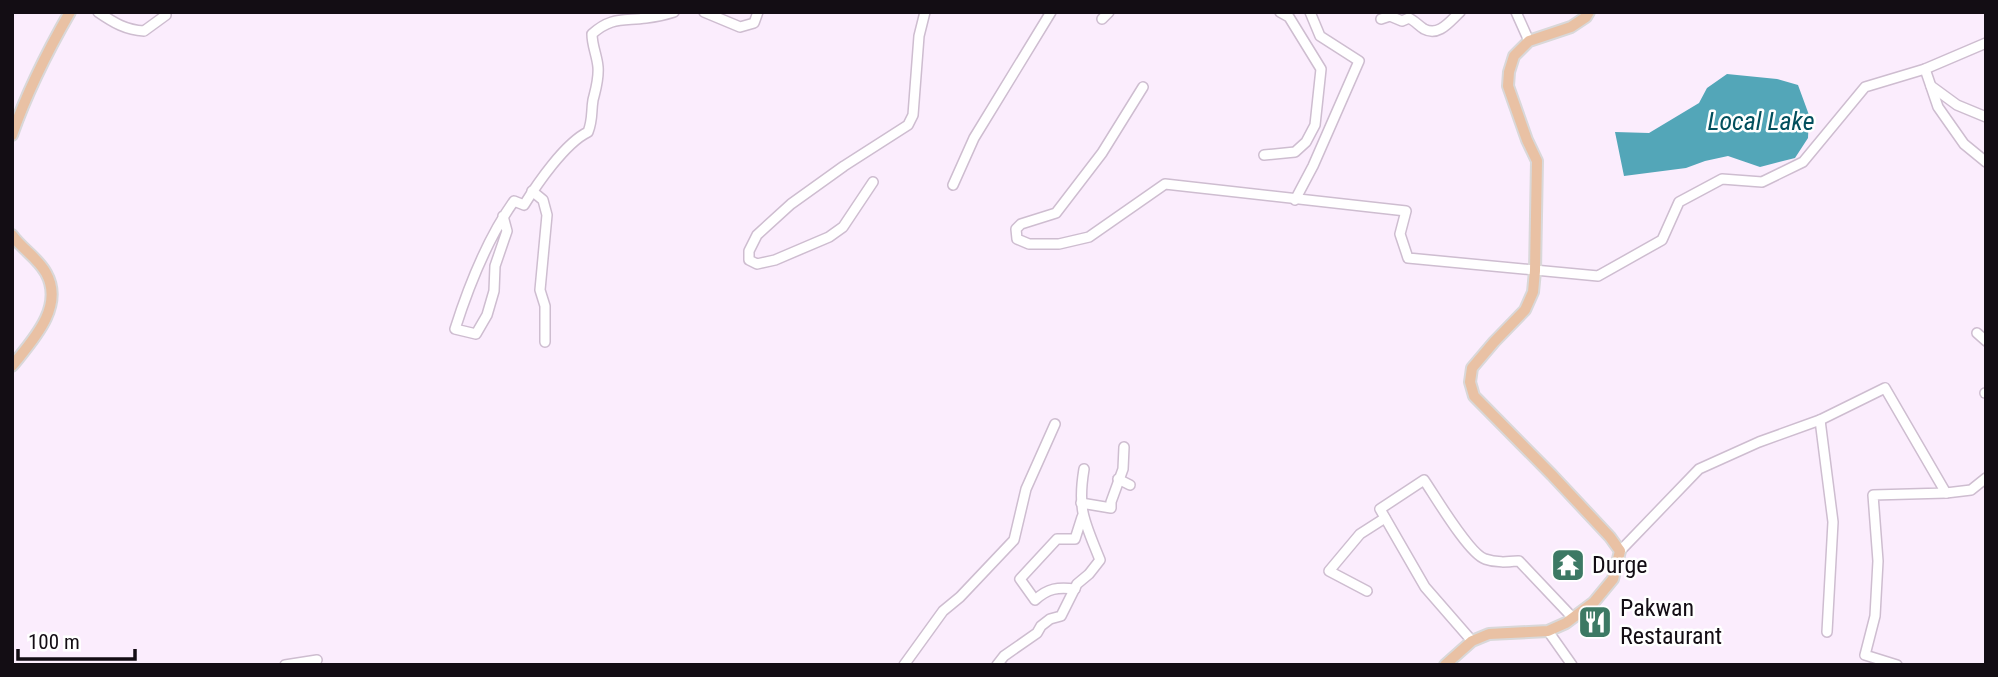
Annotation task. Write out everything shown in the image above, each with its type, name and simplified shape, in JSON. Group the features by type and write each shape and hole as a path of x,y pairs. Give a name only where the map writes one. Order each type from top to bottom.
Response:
{"main road":[{"path":"12,135 45,54 70,12"},
{"path":"1445,665 1472,641 1489,634 1548,631 1573,618 1594,602 1613,579 1620,551 1552,475 1474,396 1470,382 1472,368 1525,310 1534,292 1536,161 1508,86 1514,56 1529,41 1571,27 1589,12"},
{"path":"12,236 46,273 51,288 52,308 12,366"}],"street":[{"path":"98,12 129,30 145,31 166,15"},
{"path":"503,216 507,230 495,266 494,291 487,315 476,334 455,329 469,289 503,216 514,201 524,205 575,138 588,132 593,120 593,100 598,86 599,70 592,34 602,25 620,19 645,18 674,12"},
{"path":"704,12 740,27 754,23 758,12"},
{"path":"873,182 843,227 829,237 775,260 757,264 749,260 749,251 757,235 791,204 908,125 914,115 919,36 925,12"},
{"path":"953,185 974,138 1051,12"},
{"path":"1102,12 1102,19 1108,12"},
{"path":"1264,155 1295,152 1306,142 1315,125 1321,69 1289,17 1280,12"},
{"path":"1296,200 1359,61 1320,36 1310,12"},
{"path":"1381,19 1390,16 1402,21 1408,15 1426,30 1436,32 1460,12"},
{"path":"1516,12 1529,41"},
{"path":"1143,87 1102,153 1056,213 1021,224 1016,229 1017,239 1029,244 1059,244 1089,237 1165,184 1406,211 1399,234 1408,258 1598,276 1662,240 1679,202 1722,179 1762,182 1803,162 1866,87 1925,69 1986,43"},
{"path":"1925,69 1938,107 1964,144 1986,162"},
{"path":"1931,86 1957,105 1986,117"},
{"path":"533,191 543,200 547,215 540,290 545,306 545,342"},
{"path":"1977,333 1986,341"},
{"path":"1620,551 1699,469 1759,442 1820,420 1885,388 1946,494"},
{"path":"1820,420 1833,522 1827,632"},
{"path":"904,665 943,611 960,597 1014,540 1026,489 1055,424"},
{"path":"1081,503 1111,508 1123,469 1124,447"},
{"path":"997,665 1004,656 1037,633 1050,619 1061,616 1076,584 1089,574 1100,560 1082,517 1080,492 1084,469"},
{"path":"1897,665 1865,655 1875,616 1878,561 1873,495 1946,494 1971,490 1986,478"},
{"path":"1118,479 1130,485"},
{"path":"1472,641 1425,587 1380,509 1424,480 1482,559 1518,561 1573,618"},
{"path":"1075,589 1057,587 1045,591 1035,600 1020,579 1057,539 1075,538 1082,517"},
{"path":"1367,591 1329,571 1360,534 1385,518"},
{"path":"1548,631 1572,665"},
{"path":"285,665 317,660"}],"water":[{"name":"Local Lake","path":"1727,74 1777,79 1798,85 1809,115 1808,138 1795,158 1760,167 1728,156 1686,168 1624,176 1615,132 1649,133 1699,103 1707,88"}],"place":[{"name":"Durge","path":"1568,565"},
{"name":"Pakwan Restaurant","path":"1595,622"}]}
